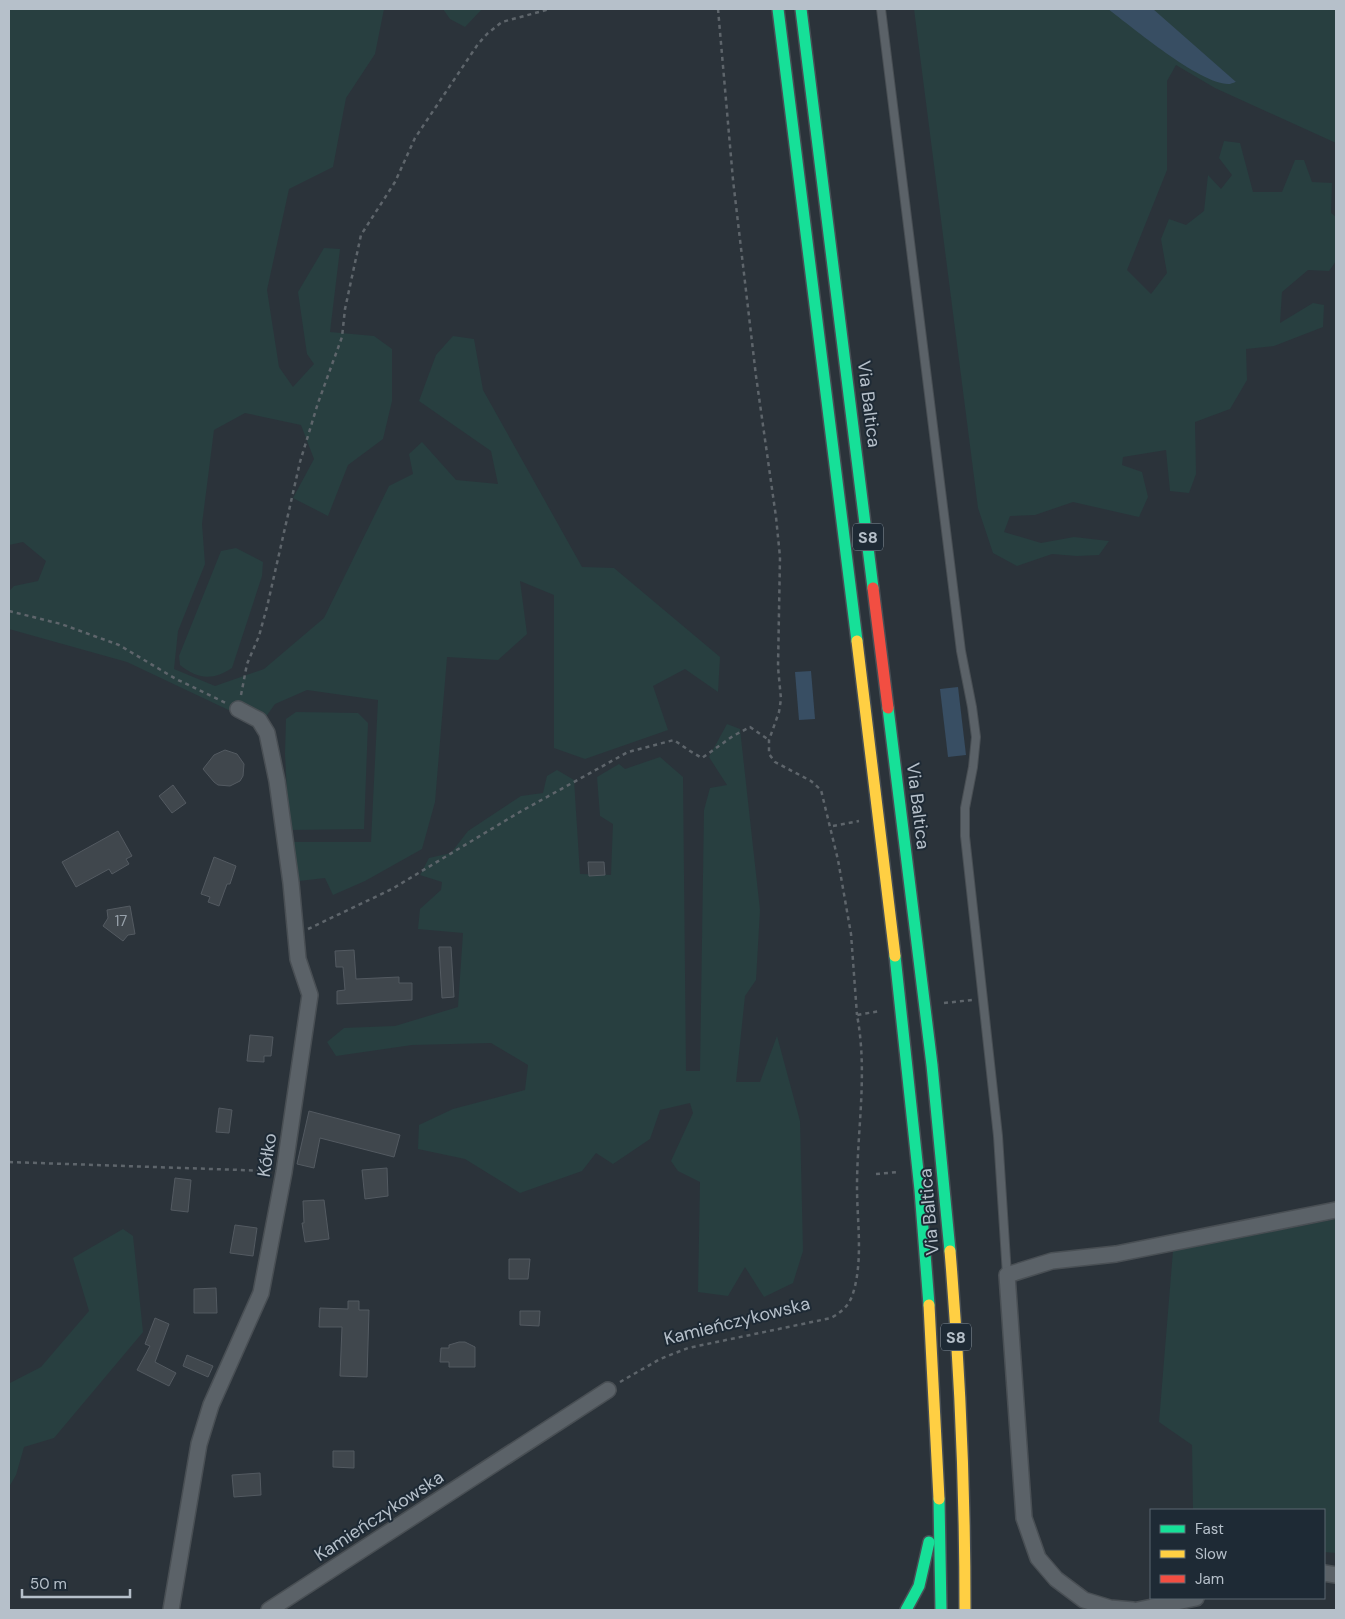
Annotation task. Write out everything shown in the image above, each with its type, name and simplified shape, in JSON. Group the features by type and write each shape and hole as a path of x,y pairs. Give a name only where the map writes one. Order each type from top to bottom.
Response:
{"highway":[{"name":"Via Baltica","path":"778,9 896,954 926,1256 935,1382 939,1472 941,1610"},
{"name":"Via Baltica","path":"802,9 932,1065 946,1205 959,1382 966,1568 965,1610"},
{"path":"906,1610 917,1591 926,1563 939,1472"}],"street":[{"name":"Kółko","path":"171,1610 200,1444 211,1404 261,1293 284,1172 310,995 298,959 277,780 267,733 259,720 238,709"},
{"path":"1133,1610 1110,1608 1084,1600 1056,1580 1038,1558 1024,1518 1007,1274 1052,1261 1116,1254 1336,1210"},
{"name":"Kamieńczykowska","path":"269,1610 608,1390"},
{"path":"1138,1610 1191,1599"}],"lane":[{"path":"880,9 960,652 972,707 976,737 973,767 965,808 965,836 998,1136 1007,1274"}],"path":[{"path":"9,611 61,624 119,646 176,679 238,709 247,664 259,636 267,607 300,462 318,403 342,337 345,309 361,235 395,182 420,130 478,44 502,22 550,9"},
{"path":"296,935 392,889 518,812 628,752 674,740 702,758 734,736 750,728 769,740 779,712 781,699 778,667 780,557 756,376 734,180 718,9"},
{"name":"Kamieńczykowska","path":"608,1390 660,1359 688,1348 831,1318 845,1310 854,1292 858,1266 857,1186 863,1070 851,934 838,860 821,790 811,781 775,762 768,754 769,740"},
{"path":"834,826 859,821"},
{"path":"944,1003 982,999"},
{"path":"858,1016 880,1011"},
{"path":"9,1162 284,1172"},
{"path":"876,1174 896,1172"}],"green space":[{"path":"9,9 384,9 375,54 346,98 333,167 289,189 267,290 279,367 293,387 314,364 307,354 298,292 324,248 340,249 330,332 374,336 392,349 392,401 383,439 348,465 328,516 293,498 314,459 301,425 245,413 214,430 202,524 205,564 178,631 174,669 215,686 264,669 324,618 389,486 413,474 409,454 422,442 456,480 498,484 491,451 419,401 436,355 453,336 474,339 483,390 582,567 614,568 720,657 718,692 685,669 653,686 668,730 585,759 554,748 554,595 520,581 527,634 498,660 447,657 435,802 422,849 365,881 333,895 325,878 299,881 289,842 371,842 378,700 307,690 275,704 260,725 127,662 9,629 9,591 14,586 38,581 46,561 23,542 9,545"},
{"path":"443,9 482,9 465,27 450,19"},
{"path":"914,9 1336,9 1336,143 1215,88 1176,65 1167,81 1167,170 1127,270 1151,294 1167,273 1161,239 1169,219 1186,225 1204,211 1208,175 1221,189 1232,175 1219,158 1224,141 1240,143 1253,192 1282,192 1295,160 1304,160 1312,182 1332,183 1331,213 1336,217 1336,261 1329,271 1308,270 1282,292 1280,323 1313,303 1324,305 1323,327 1274,346 1246,349 1247,380 1230,409 1195,422 1196,474 1189,493 1170,491 1166,450 1123,457 1122,465 1142,472 1148,497 1139,517 1073,502 1035,515 1010,516 1004,532 1041,543 1074,537 1109,541 1099,555 1052,554 1017,566 993,553 978,508"},
{"path":"236,548 263,562 262,576 232,668 218,675 199,676 180,665 179,656 221,551"},
{"path":"296,712 358,713 368,723 364,829 289,830 285,754 286,719"},
{"path":"727,724 740,729 760,910 756,980 745,996 736,1082 760,1082 777,1036 800,1121 803,1251 793,1283 764,1297 745,1267 728,1296 698,1292 700,1182 678,1171 671,1161 693,1113 690,1103 660,1110 650,1139 613,1164 596,1153 582,1171 520,1193 465,1159 418,1149 419,1125 453,1109 525,1090 528,1065 491,1043 412,1045 336,1056 327,1042 344,1028 395,1026 458,1007 463,933 418,929 420,909 441,890 442,882 420,875 429,858 451,853 468,831 521,796 543,793 547,776 557,770 574,780 580,874 611,875 613,824 600,816 597,777 619,764 625,769 660,757 683,777 686,1071 700,1071 704,810 710,788 727,785 709,757"},
{"path":"1336,1219 1336,1553 1325,1552 1325,1509 1193,1509 1192,1445 1159,1422 1173,1251"},
{"path":"123,1229 133,1236 143,1332 54,1438 24,1447 16,1475 9,1487 10,1383 41,1367 89,1311 73,1258"}],"water":[{"path":"1108,9 1153,9 1236,82 1229,84 1217,82 1202,75 1167,54"},
{"path":"811,671 815,719 799,720 795,672"},
{"path":"958,687 966,755 948,757 940,689"}],"building":[{"path":"225,750 237,754 244,764 243,776 240,781 230,786 218,785 203,769 214,755"},
{"path":"173,785 186,803 172,813 159,796"},
{"path":"118,831 132,856 126,859 129,864 112,874 109,869 76,887 62,862"},
{"path":"214,857 236,866 230,884 227,884 219,906 208,902 210,897 201,894"},
{"path":"588,862 604,862 605,875 589,876"},
{"path":"130,906 135,934 128,935 123,941 103,926 108,918 107,910"},
{"path":"439,947 451,947 454,997 442,998"},
{"path":"354,950 356,979 399,977 399,983 412,983 412,1000 337,1004 337,991 345,990 343,967 336,967 335,951"},
{"path":"250,1035 273,1037 271,1056 264,1056 264,1062 247,1061"},
{"path":"219,1108 232,1110 229,1133 216,1132"},
{"path":"309,1111 400,1135 394,1157 320,1138 314,1168 297,1164"},
{"path":"387,1168 388,1196 365,1199 362,1170"},
{"path":"175,1178 191,1180 188,1212 171,1210"},
{"path":"324,1200 329,1239 305,1242 302,1223 304,1223 303,1201"},
{"path":"235,1225 257,1228 253,1256 230,1253"},
{"path":"509,1259 530,1259 528,1279 509,1279"},
{"path":"216,1288 217,1313 194,1313 194,1289"},
{"path":"348,1301 359,1301 359,1310 369,1310 367,1377 340,1376 342,1327 319,1327 320,1308 348,1309"},
{"path":"520,1311 540,1311 539,1326 520,1325"},
{"path":"155,1318 169,1324 155,1362 176,1373 169,1386 137,1370 150,1346 145,1344"},
{"path":"465,1342 475,1347 475,1367 449,1367 449,1362 440,1362 441,1348 449,1348 449,1345"},
{"path":"187,1355 213,1366 208,1377 183,1366"},
{"path":"333,1451 354,1451 354,1468 333,1467"},
{"path":"260,1473 261,1495 234,1497 232,1475"}],"traffic: fast":[{"path":"778,9 857,641"},
{"path":"801,9 873,588"},
{"path":"888,708 932,1065 950,1251"},
{"path":"895,956 920,1190 929,1305"},
{"path":"939,1499 941,1610"},
{"path":"906,1610 919,1586 929,1542"}],"traffic: slow":[{"path":"857,641 895,956"},
{"path":"950,1251 957,1340 961,1430 965,1610"},
{"path":"929,1305 939,1499"}],"traffic: jam":[{"path":"873,588 888,708"}]}
